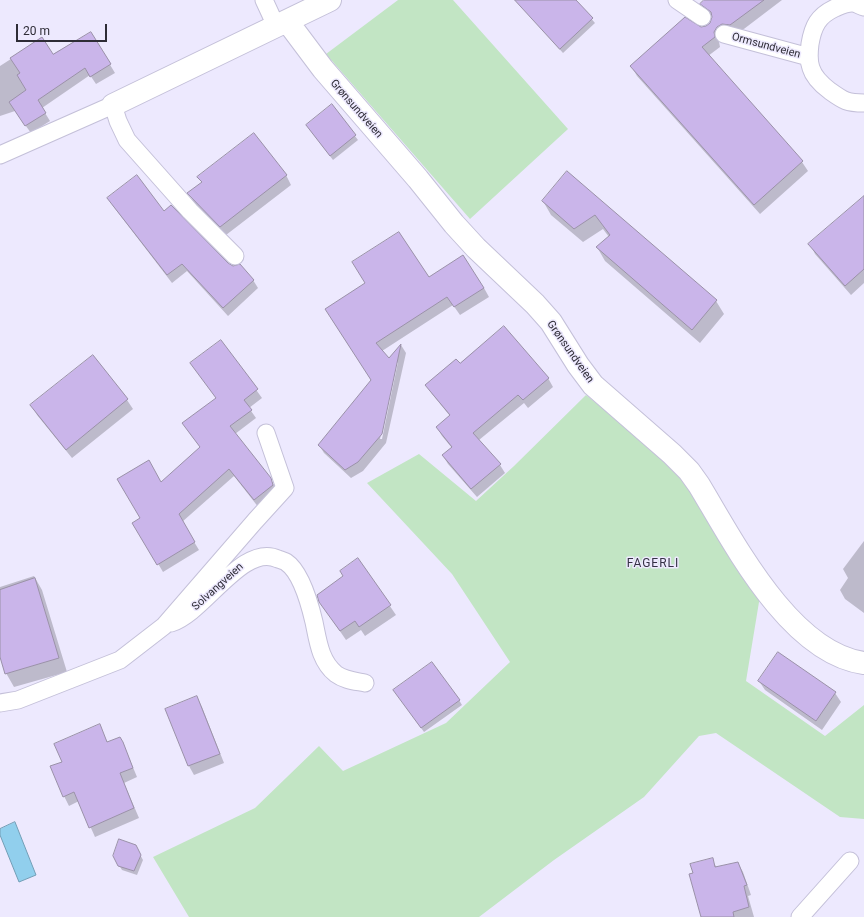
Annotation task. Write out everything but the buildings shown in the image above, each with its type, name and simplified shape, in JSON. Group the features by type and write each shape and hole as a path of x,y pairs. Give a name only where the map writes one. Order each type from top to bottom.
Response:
{"street":[{"path":"113,105 330,0"},
{"name":"Grønsundveien","path":"281,24 303,44 418,179 454,224 476,248 535,304 551,322 578,365 593,384 672,454 688,471 699,485 753,572 768,594 784,613 797,626 826,649 841,657 855,662 864,663"}],"lane":[{"path":"264,0 281,24"},
{"path":"677,0 702,17"},
{"path":"864,7 854,3 841,5 820,17 812,36 809,57 811,68 823,86 844,101 864,103"},
{"name":"Ormsundveien","path":"724,34 809,57"},
{"path":"0,156 113,105 118,121 127,140 190,211 235,256"},
{"name":"Solvangveien","path":"0,703 18,700 120,660 164,626 285,488 266,433"},
{"name":"Solvangveien","path":"164,626 177,622 198,607 225,580 248,561 261,556 272,556 287,563 294,570 300,582 311,609 324,661 336,674 346,679 365,683"},
{"path":"800,917 850,862"}],"green space":[{"path":"398,0 453,0 568,129 470,219 326,54"},
{"path":"586,395 657,451 687,484 760,596 746,681 825,736 864,705 864,819 840,817 716,733 699,736 644,797 554,860 479,917 189,917 153,857 255,808 319,746 343,771 446,723 510,662 452,574 367,483 419,454 476,501"}],"water":[{"path":"15,822 36,875 19,882 0,835 0,829"}],"district":[{"name":"FAGERLI","path":"653,564"}]}
